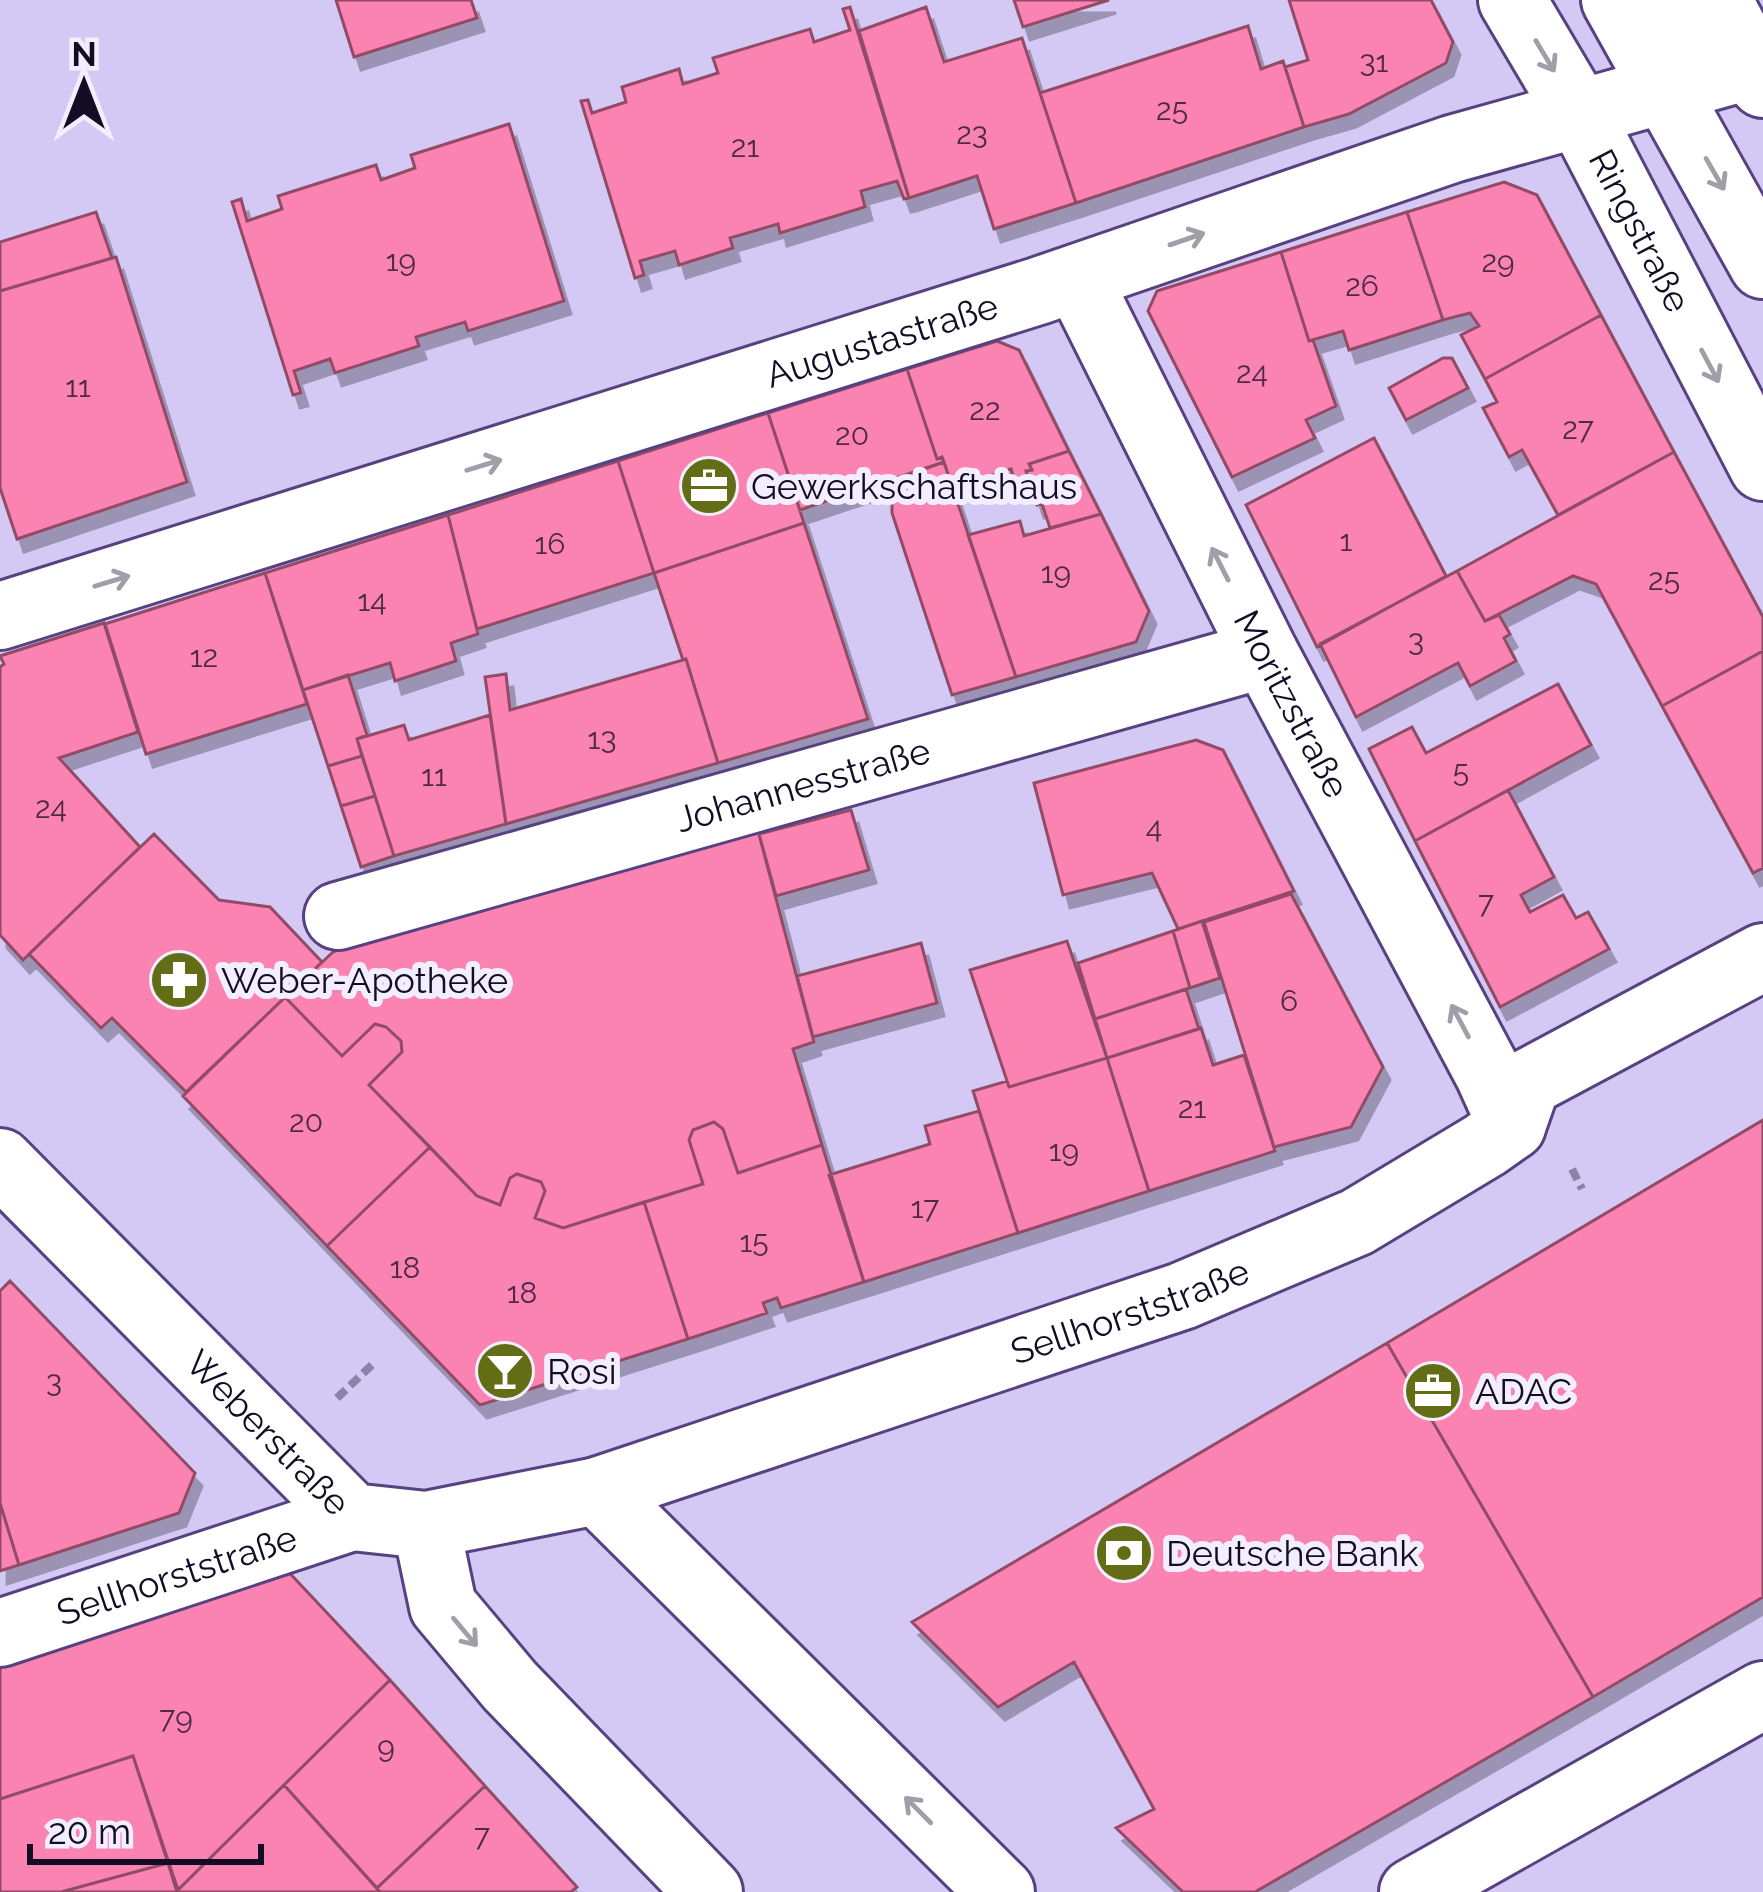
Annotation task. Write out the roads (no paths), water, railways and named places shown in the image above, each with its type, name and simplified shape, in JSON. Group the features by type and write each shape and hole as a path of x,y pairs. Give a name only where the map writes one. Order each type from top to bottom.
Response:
{"street":[{"name":"Ringstraße","path":"1512,0 1579,112 1763,467"},
{"path":"1615,0 1763,265"},
{"path":"1661,0 1760,70"},
{"path":"1718,0 1760,70"},
{"name":"Augustastraße","path":"0,616 1077,278 1452,149 1664,89 1760,70"},
{"name":"Moritzstraße","path":"1077,278 1264,653 1512,1126"},
{"name":"Johannesstraße","path":"338,916 1264,653"},
{"name":"Sellhorststraße","path":"426,1525 598,1491 1182,1297 1357,1222 1512,1126 1527,1084 1763,957"},
{"name":"Weberstraße","path":"0,1162 352,1517 426,1525"},
{"path":"598,1491 1001,1892"},
{"name":"Sellhorststraße","path":"0,1633 352,1517"},
{"path":"426,1525 443,1606 510,1686 709,1892"},
{"path":"1414,1892 1763,1695"}],"place":[{"name":"Gewerkschaftshaus","path":"709,486"},
{"name":"Weber-Apotheke","path":"179,980"},
{"name":"Rosi","path":"505,1371"},
{"name":"ADAC","path":"1433,1391"},
{"name":"Deutsche Bank","path":"1124,1553"}]}
